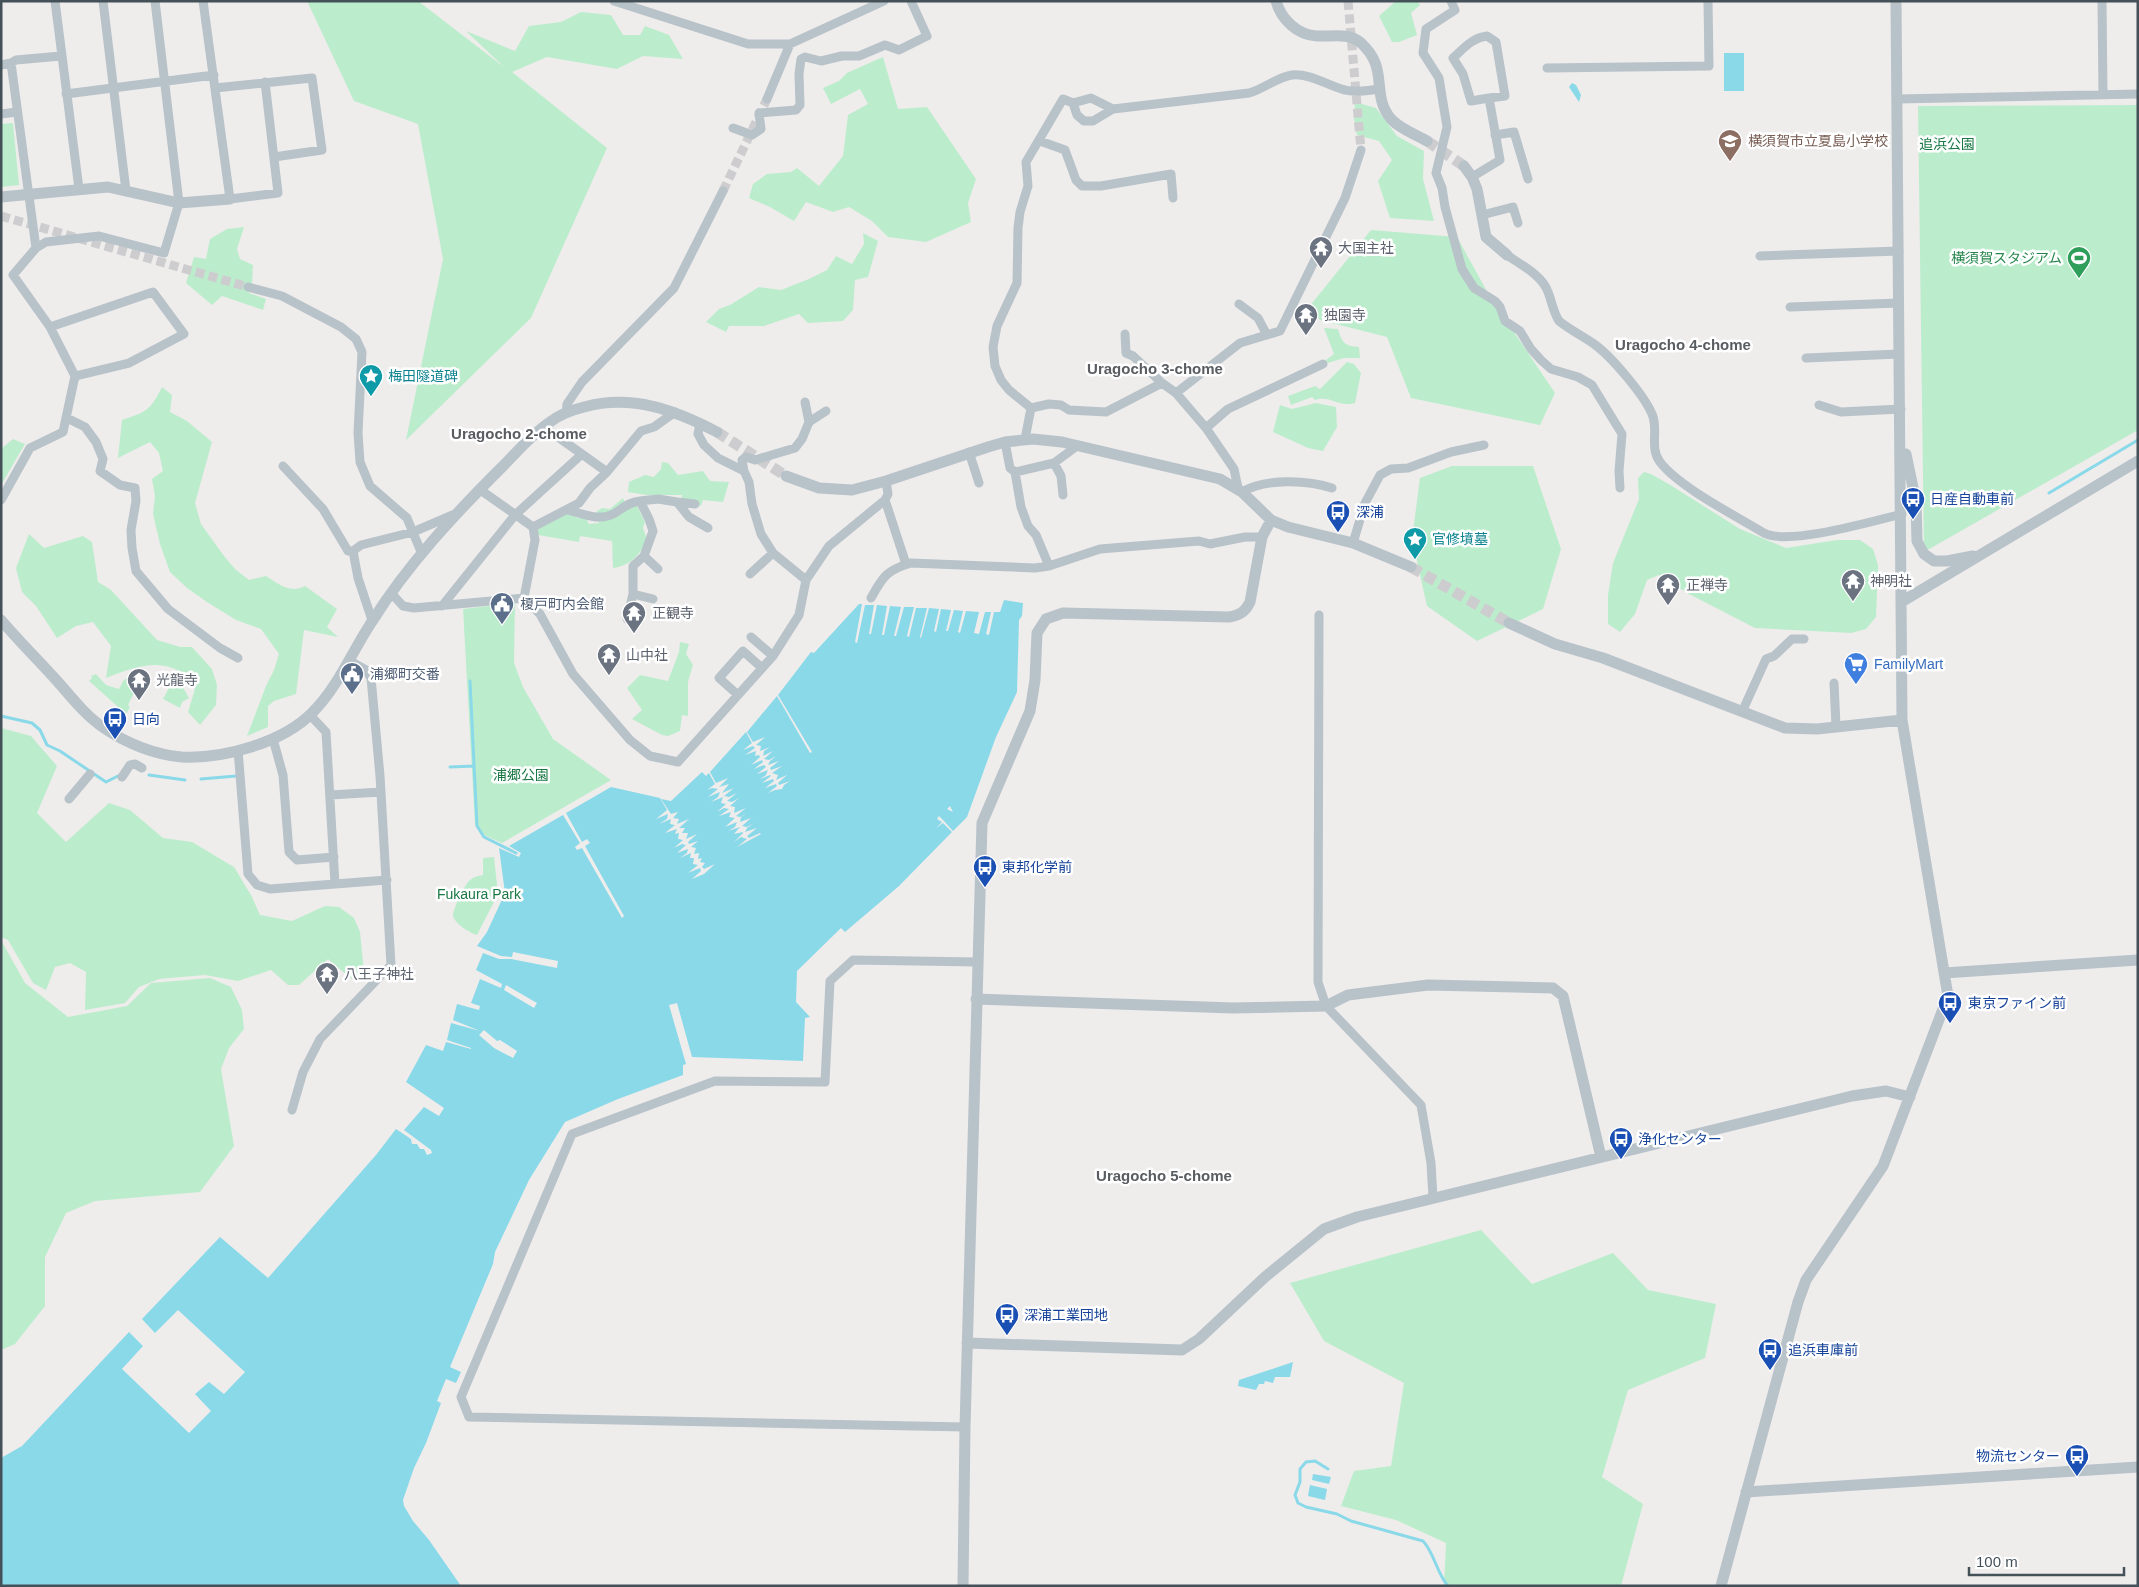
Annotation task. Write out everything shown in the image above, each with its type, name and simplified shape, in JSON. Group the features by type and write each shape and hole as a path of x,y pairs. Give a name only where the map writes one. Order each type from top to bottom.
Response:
{"street":[{"path":"54,1 78,189"},
{"path":"103,1 126,190"},
{"path":"1,500 30,448 63,432 75,376 50,327 13,275 36,248 46,242 99,236 164,253 178,203 155,1"},
{"path":"203,1 230,199"},
{"path":"614,1 748,44 790,44 884,1"},
{"path":"733,128 752,135 760,129 759,113 796,110 800,105 799,74 801,59 805,57 821,62 842,56 859,56 878,46 885,45 899,50 927,36 911,1"},
{"path":"1276,1 1280,13 1289,24 1301,32 1314,36 1345,35 1357,40 1375,59 1380,77 1380,90 1385,108 1390,117 1401,127 1427,141"},
{"path":"1451,1 1455,10 1426,30 1422,49 1439,78 1442,88 1447,127 1436,173 1442,188 1445,207 1462,269 1474,288 1495,301 1500,307 1505,321 1520,331 1531,349 1541,360 1552,369 1578,377 1592,385 1622,434 1619,470 1620,488"},
{"path":"1547,68 1709,66 1708,1"},
{"path":"1721,1586 1806,1280 1883,1166 1948,996 1902,720 1902,514 1896,1"},
{"path":"2102,1 2103,94"},
{"path":"1487,36 1496,42 1505,96 1489,98 1471,101 1463,74 1453,58 1470,42 1478,37 1487,36"},
{"path":"767,99 790,44"},
{"path":"36,248 17,112 6,64 16,60 61,56"},
{"path":"66,94 214,75"},
{"path":"1073,103 1077,116 1084,121 1093,121 1113,109 1249,93 1283,77 1295,75 1306,76 1345,90 1380,90"},
{"path":"215,88 312,78 322,150 274,157"},
{"path":"1,197 108,186 178,203 278,193 265,82"},
{"path":"1897,99 2138,94"},
{"path":"1031,408 1009,390 1001,380 995,366 993,347 997,326 1017,283 1018,228 1020,212 1028,186 1026,162 1040,141 1062,99 1073,103 1091,98 1113,109"},
{"path":"1472,177 1500,160 1489,98"},
{"path":"1,114 17,112"},
{"path":"1495,135 1514,132 1528,179"},
{"path":"1040,141 1066,150 1076,180 1082,186 1101,186 1171,174 1173,198"},
{"path":"1176,393 1240,343 1280,331 1286,322 1344,198 1361,150"},
{"path":"1464,166 1472,177 1480,201 1486,237 1543,283 1559,321 1610,357 1651,412 1656,422 1654,444 1659,461 1691,488 1764,533 1776,538 1832,532 1902,514"},
{"path":"566,413 567,404 582,382 674,288 723,191"},
{"path":"1482,215 1513,207 1518,222"},
{"path":"1760,256 1899,251"},
{"path":"248,287 282,296 341,327 356,339 362,352 358,434 360,462 370,486 407,518 422,554"},
{"path":"50,327 153,292 184,334 129,363 75,376"},
{"path":"1790,307 1899,303"},
{"path":"1239,304 1258,318 1267,334"},
{"path":"1125,334 1126,353 1133,356 1162,383 1176,393 1206,428 1234,469 1240,490"},
{"path":"1806,358 1900,354"},
{"path":"1206,428 1228,409 1323,364"},
{"path":"1031,408 1049,404 1060,405 1069,410 1106,412 1162,383"},
{"path":"1,620 86,713 118,737 147,749 180,757 206,756 238,750 273,739 292,729 310,715 321,703 350,661 372,620 422,554 480,490 544,427 566,413 584,406 613,402 651,404 675,412 717,432"},
{"path":"805,402 809,422 802,439 794,448 755,460 746,457 742,460 744,471 750,482 752,504 761,534 773,553 806,580"},
{"path":"1819,405 1841,412 1900,409"},
{"path":"1025,440 1031,408"},
{"path":"809,422 826,411"},
{"path":"533,527 579,503 590,488 607,472 641,432 654,427 675,412"},
{"path":"67,418 85,427 96,442 103,459 100,471 120,485 135,488 135,517 131,530 136,571 168,609 220,648 238,658"},
{"path":"700,423 698,434 704,445 718,458 744,471"},
{"path":"544,427 607,472"},
{"path":"1901,428 1916,502 1917,541 1924,554 1934,561 1946,561 1982,554"},
{"path":"786,476 819,488 835,491 852,490 886,481 969,452 1005,442 1025,440 1054,441 1220,478 1240,490 1271,520 1288,527 1353,543 1411,567"},
{"path":"1005,442 1010,468 1015,472 1021,507 1028,526 1036,535 1049,566"},
{"path":"1353,543 1364,503 1380,476 1391,469 1408,468 1451,452 1484,445"},
{"path":"1015,472 1054,463 1077,446"},
{"path":"969,452 978,470 979,483"},
{"path":"442,606 515,515 582,454"},
{"path":"1902,601 2138,461"},
{"path":"1054,463 1062,476 1064,495"},
{"path":"283,466 323,509 348,551 413,532 459,512"},
{"path":"524,598 540,614 574,674 630,740 650,756 678,762 773,656 799,615 806,580 829,546 884,500 888,494 886,481"},
{"path":"1240,490 1252,486 1292,482 1317,483 1332,488"},
{"path":"480,490 533,527 535,540 524,598"},
{"path":"568,510 602,518 613,514 626,505 640,501 658,500 695,504"},
{"path":"884,500 906,564"},
{"path":"627,619 633,594 633,566 644,556 653,531 640,501"},
{"path":"677,502 689,517 708,528"},
{"path":"963,1586 967,1343 982,823 1030,711 1035,680 1035,642 1040,626 1046,619 1063,614 1229,617 1238,615 1246,611 1250,602 1262,537 1271,520"},
{"path":"871,598 880,582 892,568 911,563 1034,568 1049,566 1100,549 1199,541 1210,544 1245,537 1262,537"},
{"path":"353,551 358,578 372,620"},
{"path":"750,574 773,553"},
{"path":"644,556 658,570"},
{"path":"392,594 403,606 414,608 524,598"},
{"path":"633,594 653,599"},
{"path":"1319,615 1318,982 1326,1006 1421,1105 1431,1163 1433,1198"},
{"path":"1509,623 1555,644 1603,658 1785,728 1817,729 1902,720"},
{"path":"750,637 773,656"},
{"path":"1742,712 1766,659 1774,656 1792,639 1804,639"},
{"path":"738,695 719,678 743,651 762,668"},
{"path":"292,1110 304,1072 320,1040 391,965 381,792 371,678 366,670 350,661"},
{"path":"1834,683 1836,726"},
{"path":"310,715 326,732 335,884"},
{"path":"273,739 283,775 289,852 297,860 334,857"},
{"path":"238,750 248,874 257,885 270,889 387,880"},
{"path":"122,777 130,765 135,764 142,768"},
{"path":"69,799 90,774"},
{"path":"330,795 381,792"},
{"path":"965,1427 470,1417 461,1397 572,1134 716,1081 825,1082 830,981 853,960 977,962"},
{"path":"1944,973 2138,960"},
{"path":"976,999 1233,1008 1326,1006 1348,995 1428,985 1553,988 1563,996 1602,1157"},
{"path":"967,1343 1182,1350 1199,1339 1265,1277 1324,1229 1357,1216 1873,1092 1893,1091 1910,1097"},
{"path":"1746,1492 2138,1467"}],"green space":[{"path":"307,1 418,1 504,67 466,31 515,51 529,26 561,22 581,12 611,15 623,35 640,35 645,26 669,35 683,59 643,56 617,69 547,57 512,72 607,148 531,318 406,440 443,259 418,124 354,101"},
{"path":"1396,1 1418,1 1420,5 1411,13 1417,35 1399,42 1392,42 1379,16"},
{"path":"883,57 898,109 927,107 976,179 968,203 971,222 926,242 888,237 872,221 849,207 833,212 806,202 794,221 770,207 749,198 753,184 767,174 791,172 797,168 819,186 843,156 848,115 868,104 860,89 831,104 823,88 839,81 847,73"},
{"path":"1355,102 1376,108 1397,136 1424,151 1423,179 1434,221 1390,218 1378,181 1392,160 1379,141 1357,135 1354,119"},
{"name":"追浜公園","path":"2138,105 2138,430 1924,552 1918,106"},
{"path":"13,123 19,185 1,187 1,124"},
{"path":"244,227 237,249 240,259 253,265 252,285 249,293 266,299 263,310 222,296 212,305 186,283 194,257 206,259 210,239 227,229"},
{"path":"1371,230 1457,237 1489,295 1555,393 1540,425 1411,398 1387,337 1320,320 1309,307"},
{"path":"863,233 878,241 868,277 855,280 853,310 843,321 808,323 799,314 764,326 729,326 726,332 706,322 719,309 730,305 759,287 781,290 827,270 836,256 852,264 864,244"},
{"path":"1324,328 1338,329 1345,343 1350,346 1359,347 1360,358 1344,358 1328,363 1326,360 1334,354"},
{"path":"1347,362 1354,364 1361,373 1355,403 1344,404 1326,399 1315,400 1312,397 1291,405 1288,396 1315,386 1320,389"},
{"path":"162,387 172,395 170,412 187,421 212,442 195,503 201,524 224,556 235,569 249,580 266,576 280,585 289,588 294,589 305,586 337,609 327,627 338,637 304,630 296,694 274,701 268,706 268,727 247,736 279,654 261,629 236,620 207,602 187,588 170,572 160,544 153,514 155,496 152,479 163,471 159,453 150,442 118,458 122,420 146,410"},
{"path":"1316,403 1336,407 1337,427 1323,451 1308,448 1273,432 1280,405 1292,409"},
{"path":"13,439 25,444 1,485 1,449"},
{"path":"662,462 668,463 678,475 703,471 710,481 729,482 723,502 703,500 701,506 681,500 682,495 646,495 628,492 629,482 645,475 654,477 661,469"},
{"path":"1452,466 1533,466 1561,549 1543,609 1477,641 1427,606 1412,539 1420,478"},
{"path":"1644,472 1672,486 1740,529 1786,548 1837,540 1860,540 1873,549 1878,565 1876,617 1866,629 1851,633 1755,628 1689,594 1659,575 1647,580 1635,614 1620,632 1608,624 1608,595 1613,563 1639,499 1638,478"},
{"path":"623,498 625,503 637,506 645,522 643,528 647,539 642,550 625,565 613,568 612,541 580,536 579,542 538,535 537,529 569,513 578,518 586,518 589,524 599,523 596,512 602,508 610,509"},
{"path":"29,534 44,548 83,536 92,542 98,582 111,590 157,640 180,647 192,647 212,669 217,685 216,705 200,725 188,712 195,689 178,670 167,666 149,665 106,678 111,646 93,622 76,626 57,638 36,606 22,592 16,568"},
{"name":"浦郷公園","path":"515,603 514,663 523,687 553,739 611,780 502,843 486,836 475,825 463,609"},
{"path":"680,642 689,644 686,654 693,665 688,682 688,716 682,715 680,731 668,736 662,735 632,719 642,710 627,688 640,675 668,681 679,652"},
{"path":"96,674 106,685 119,689 123,681 128,677 143,675 128,705 130,707 126,714 89,681 92,678 91,676"},
{"path":"179,680 189,698 182,702 180,708 163,699 169,688"},
{"path":"1,728 31,736 57,766 37,813 66,842 109,803 130,810 163,838 192,842 234,867 252,897 260,915 292,921 325,906 339,907 354,918 360,932 364,973 354,981 328,959 299,985 288,985 271,970 238,981 205,975 159,979 139,987 125,1003 85,1010 86,972 70,963 55,967 46,990 33,983 8,940 1,937"},
{"name":"Fukaura Park","path":"494,857 498,894 477,935 460,925 454,919 453,913 467,883 483,875 483,858"},
{"path":"1,940 25,983 68,1017 127,1006 151,983 210,978 231,987 242,1010 244,1029 229,1048 221,1069 234,1146 200,1192 95,1201 66,1213 45,1257 45,1306 15,1344 1,1350"},
{"path":"1481,1230 1532,1284 1613,1253 1648,1290 1716,1304 1705,1358 1628,1390 1602,1477 1643,1504 1621,1586 1444,1586 1446,1543 1396,1520 1341,1506 1354,1471 1391,1466 1404,1383 1324,1341 1290,1283"}],"water":[{"path":"1724,53 1744,53 1744,91 1724,91"},
{"path":"1572,83 1576,85 1581,95 1579,102 1569,87"},
{"path":"1004,600 1023,603 1022,616 1019,620 1017,692 996,737 967,817 953,831 939,816 937,819 942,822 936,828 943,823 952,832 899,886 845,932 841,928 797,971 796,1002 810,1017 805,1018 803,1061 692,1057 677,1003 669,1005 686,1064 683,1065 683,1075 618,1099 565,1122 529,1180 495,1252 493,1264 450,1367 461,1372 456,1383 446,1379 437,1401 441,1403 403,1500 404,1506 413,1521 429,1540 461,1586 1,1586 1,1458 22,1446 129,1332 143,1346 122,1369 189,1433 211,1411 195,1394 209,1382 224,1394 245,1372 178,1310 155,1333 142,1319 220,1237 268,1278 376,1155 396,1129 411,1139 412,1144 417,1144 420,1149 424,1149 427,1155 432,1153 431,1150 404,1130 424,1107 439,1116 444,1108 406,1082 426,1045 443,1051 446,1042 471,1049 447,1040 451,1023 480,1031 453,1020 457,1004 479,1010 480,1006 471,1003 480,979 501,988 502,984 476,970 483,953 499,959 511,959 557,968 558,961 513,952 512,957 501,956 477,946 487,932 505,893 499,848 519,857 521,853 509,846 563,815 580,843 575,847 577,850 582,848 622,918 624,916 585,846 590,843 587,839 582,842 566,813 611,787 660,798 667,810 656,819 668,814 667,819 659,824 671,819 670,824 675,825 665,833 677,829 675,834 679,833 678,839 683,840 674,848 682,844 686,845 677,853 688,849 687,853 680,858 691,853 690,858 694,858 693,864 698,865 688,873 700,868 701,871 692,879 704,874 715,864 704,869 702,867 705,863 700,862 702,858 698,859 699,853 694,854 696,848 691,847 698,841 689,844 688,842 697,834 686,839 688,833 682,833 685,828 679,828 689,819 677,824 679,819 673,818 678,812 671,814 661,799 671,801 702,772 706,776 709,773 715,784 707,790 712,788 718,789 708,797 720,792 718,797 711,802 723,797 721,803 726,804 717,812 724,808 729,809 719,816 731,812 729,817 735,818 725,827 737,822 735,827 728,831 740,827 734,834 743,833 734,842 741,837 747,839 737,847 761,834 749,838 747,836 757,828 745,832 754,823 747,827 742,826 751,818 740,822 741,817 748,813 740,817 736,816 746,808 734,813 735,807 730,806 739,798 732,802 727,801 737,793 729,797 724,796 734,788 722,793 729,784 719,787 728,778 716,783 710,772 746,732 752,743 743,750 753,746 755,748 745,755 756,751 755,756 759,755 760,757 751,765 762,760 763,762 754,769 764,765 766,767 757,774 768,770 766,775 760,779 771,776 762,783 773,779 774,781 765,788 776,784 777,786 768,793 782,789 790,781 779,785 778,783 787,775 776,780 778,775 772,773 782,766 771,770 770,768 779,761 768,765 776,756 769,760 764,759 773,751 763,756 764,751 770,747 760,751 761,746 756,745 765,737 753,742 747,732 777,696 810,753 812,752 778,695 811,652 814,653 859,604 862,604 855,642 857,643 865,605 874,605 869,634 871,634 877,605 887,606 882,635 884,635 890,606 901,607 894,636 896,636 904,607 914,607 907,636 909,637 916,608 927,608 921,638 929,608 939,609 934,631 936,632 941,609 951,610 946,631 948,631 954,610 963,611 958,632 960,633 966,611 979,612 974,633 979,634 985,612 991,612 986,634 989,635 994,612 1000,612","holes":["506,985 537,1003 534,1008 504,990","484,1030 497,1041 500,1040 517,1051 513,1058 494,1048 479,1035"]},
{"path":"1293,1362 1290,1377 1275,1377 1273,1383 1265,1381 1264,1384 1259,1384 1256,1390 1238,1386 1239,1380"},
{"path":"1313,1474 1331,1477 1329,1484 1312,1480"},
{"path":"1310,1485 1327,1489 1325,1500 1308,1496"}],"waterway":[{"path":"2049,493 2138,440"},
{"path":"470,681 477,826 484,837 516,853"},
{"path":"1,716 32,723 40,730 47,745 60,751 106,782 120,775"},
{"path":"450,767 474,766"},
{"path":"149,775 185,780"},
{"path":"201,779 236,776"},
{"path":"1328,1469 1315,1461 1306,1462 1300,1469 1300,1482 1295,1495 1298,1503 1306,1507 1337,1514 1351,1521 1423,1541 1448,1586"}],"tunnel":[{"path":"1348,1 1361,150"},
{"path":"723,191 767,99"},
{"path":"1427,141 1464,166"},
{"path":"1,216 248,287"},
{"path":"717,432 786,476"},
{"path":"1411,567 1509,623"}],"place":[{"name":"横須賀市立夏島小学校","path":"1730,162"},
{"name":"大国主社","path":"1321,269"},
{"name":"横須賀スタジアム","path":"2079,279"},
{"name":"独園寺","path":"1306,336"},
{"name":"梅田隧道碑","path":"371,397"},
{"name":"日産自動車前","path":"1913,520"},
{"name":"深浦","path":"1338,533"},
{"name":"官修墳墓","path":"1415,560"},
{"name":"神明社","path":"1853,602"},
{"name":"正禅寺","path":"1668,606"},
{"name":"榎戸町内会館","path":"502,625"},
{"name":"正観寺","path":"634,634"},
{"name":"山中社","path":"609,676"},
{"name":"FamilyMart","path":"1856,685"},
{"name":"浦郷町交番","path":"352,695"},
{"name":"光龍寺","path":"139,701"},
{"name":"日向","path":"115,740"},
{"name":"東邦化学前","path":"985,888"},
{"name":"八王子神社","path":"327,995"},
{"name":"東京ファイン前","path":"1950,1024"},
{"name":"浄化センター","path":"1621,1160"},
{"name":"深浦工業団地","path":"1007,1336"},
{"name":"追浜車庫前","path":"1770,1371"},
{"name":"物流センター","path":"2077,1477"}],"district":[{"name":"Uragocho 4-chome","path":"1683,345"},
{"name":"Uragocho 3-chome","path":"1155,369"},
{"name":"Uragocho 2-chome","path":"519,434"},
{"name":"Uragocho 5-chome","path":"1164,1176"}]}
